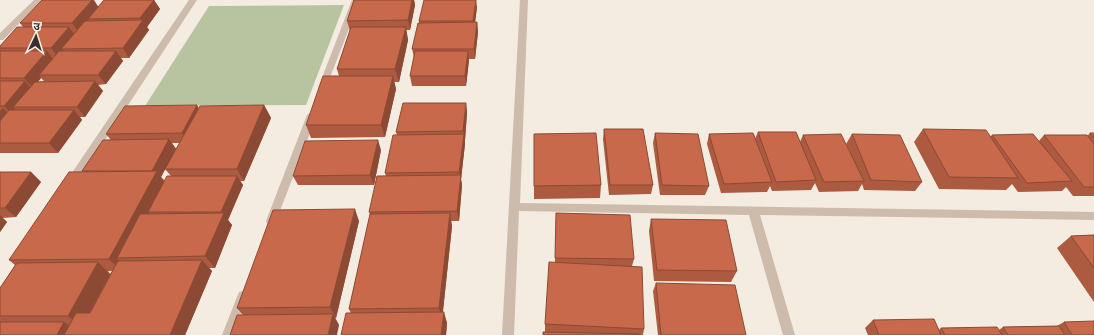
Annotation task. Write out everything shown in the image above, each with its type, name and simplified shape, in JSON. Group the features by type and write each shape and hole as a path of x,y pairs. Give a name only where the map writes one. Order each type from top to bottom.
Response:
{"street":[{"path":"0,38 38,0"},
{"path":"66,192 193,0"},
{"path":"267,231 356,0"},
{"path":"508,335 524,0"},
{"path":"514,207 1094,216"},
{"path":"753,211 789,335"},
{"path":"228,335 248,283"}],"green space":[{"path":"344,5 306,105 145,106 209,6"}],"building":[{"path":"42,0 92,0 72,23 20,23"},
{"path":"104,0 154,0 140,18 88,19"},
{"path":"354,0 412,0 408,20 347,21"},
{"path":"424,0 476,0 473,21 419,21"},
{"path":"143,20 123,48 61,49 85,21"},
{"path":"477,22 474,49 412,49 418,23"},
{"path":"17,27 69,27 51,48 0,48 0,46"},
{"path":"351,27 406,27 395,69 337,69"},
{"path":"0,51 47,51 24,78 0,78"},
{"path":"59,51 116,51 98,75 39,75"},
{"path":"415,51 468,51 465,76 410,76"},
{"path":"323,76 393,76 381,125 306,125"},
{"path":"0,81 25,81 4,106 0,106"},
{"path":"95,81 77,107 13,107 35,82"},
{"path":"403,103 466,103 463,131 396,132"},
{"path":"197,105 182,133 106,134 125,106"},
{"path":"264,105 237,169 165,169 200,106"},
{"path":"9,110 74,110 49,143 0,143 0,121"},
{"path":"604,129 643,129 653,185 610,185"},
{"path":"923,129 986,130 1018,178 949,177"},
{"path":"758,132 796,132 816,180 776,182"},
{"path":"596,133 601,185 534,186 534,134"},
{"path":"655,133 698,134 709,186 662,185"},
{"path":"753,133 772,182 724,184 709,134"},
{"path":"464,134 459,172 385,173 393,135"},
{"path":"841,134 864,181 824,182 803,135"},
{"path":"852,134 900,135 922,182 871,180"},
{"path":"1033,134 1072,181 1027,183 992,135"},
{"path":"1044,135 1087,135 1094,144 1094,187 1084,187"},
{"path":"169,139 152,171 82,171 103,140"},
{"path":"378,140 370,175 293,176 305,141"},
{"path":"157,171 109,259 9,260 69,172"},
{"path":"0,172 31,172 5,208 0,208"},
{"path":"461,175 457,211 369,212 377,176"},
{"path":"167,176 237,176 221,212 148,212"},
{"path":"355,209 330,307 237,308 273,210"},
{"path":"224,213 205,256 117,258 140,214"},
{"path":"450,213 439,308 349,309 370,214"},
{"path":"556,213 630,215 634,259 555,258"},
{"path":"651,219 726,220 737,271 657,270"},
{"path":"1094,235 1094,268 1071,236"},
{"path":"202,260 170,335 64,335 76,313 90,313 118,261"},
{"path":"98,262 68,316 0,316 0,288 17,263"},
{"path":"549,262 642,267 644,329 545,324"},
{"path":"656,283 735,285 746,335 661,335"},
{"path":"444,312 441,335 341,335 346,313"},
{"path":"333,314 328,335 230,335 237,315"},
{"path":"934,319 941,335 879,335 873,320"},
{"path":"1094,321 1094,335 1072,335 1064,322"},
{"path":"0,322 64,322 57,335 0,335"},
{"path":"1059,326 1065,335 1008,335 1003,327"},
{"path":"997,327 1002,335 945,335 941,328"},
{"path":"543,332 639,334 640,335 543,335"}]}
